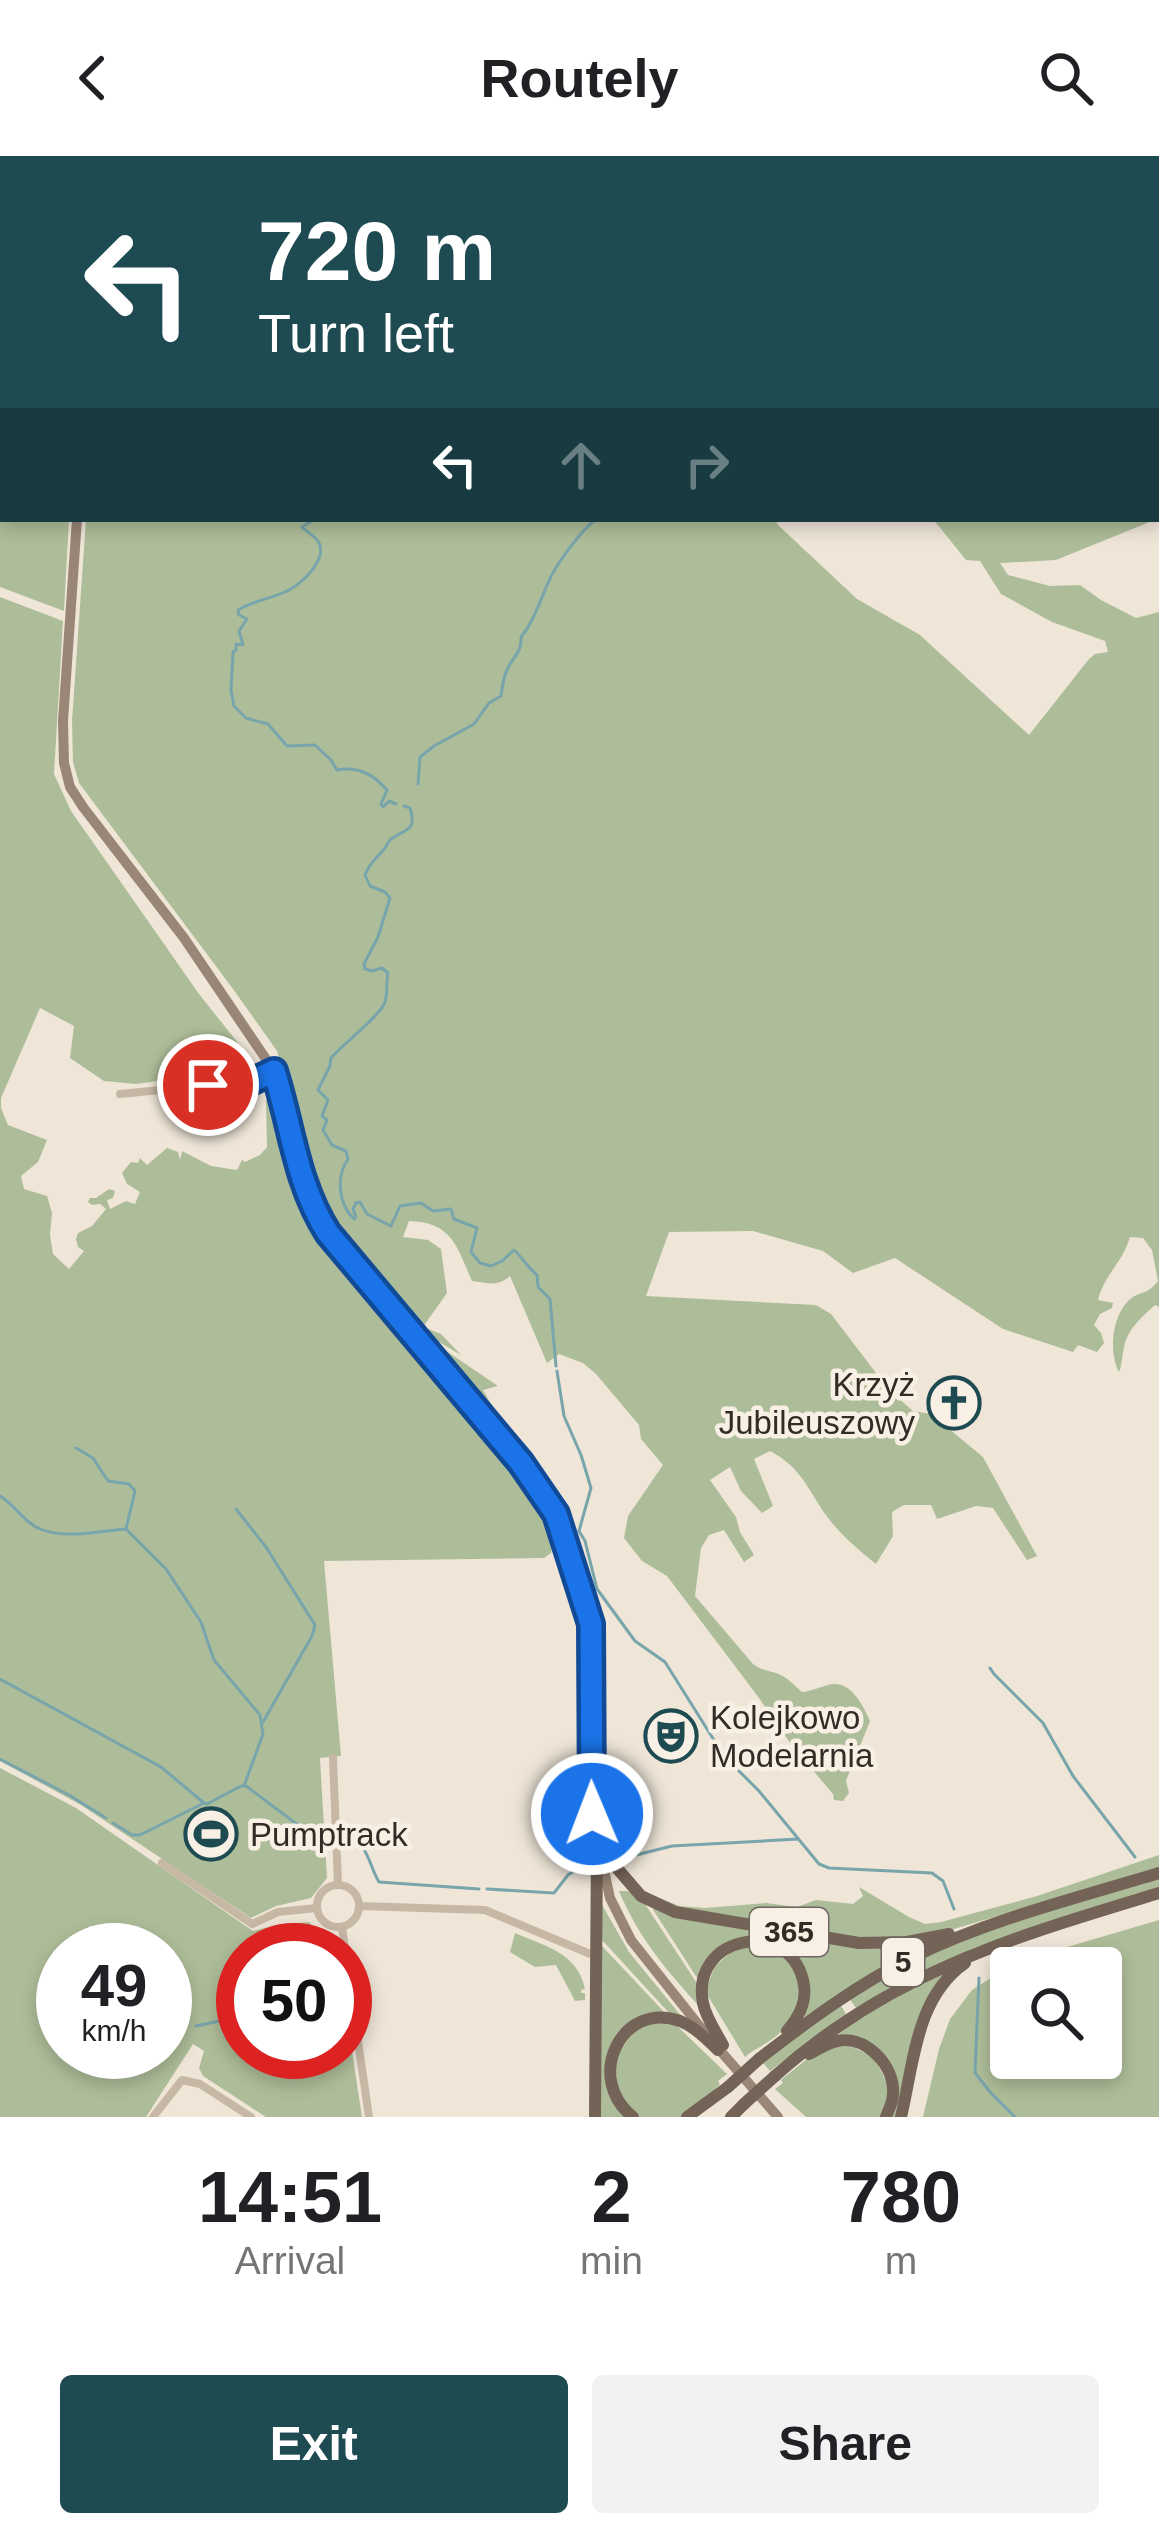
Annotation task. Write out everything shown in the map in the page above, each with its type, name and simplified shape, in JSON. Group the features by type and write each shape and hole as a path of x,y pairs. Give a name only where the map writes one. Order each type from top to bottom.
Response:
{"main road":[{"path":"77,522 63,721 70,787 225,995 274,1071 299,1171 328,1233 521,1463 556,1514 593,1636 590,1797 610,1898 622,1924 682,2007 787,2117"},
{"path":"595,2117 597,1845"},
{"name":"365","path":"597,1845 640,1896 687,1915 872,1943 925,1940 1006,1920"},
{"name":"5","path":"701,2117 759,2059 872,1979 928,1950 1006,1920 1159,1873"},
{"name":"5","path":"732,2117 818,2039 886,1995 942,1966 1014,1938 1159,1893"},
{"path":"902,2117 925,2012 934,1994 963,1964 1014,1938"},
{"path":"759,2059 794,2022 804,1996 795,1963 773,1946 752,1941 734,1944 708,1965 702,1999 721,2047 778,2117"},
{"path":"633,2117 617,2102 610,2080 615,2048 630,2029 650,2020 672,2019 721,2047"},
{"path":"775,2076 836,2041 858,2044 880,2057 889,2073 893,2096 886,2117"},
{"path":"687,2117 728,2087"}],"street":[{"path":"120,1094 253,1081 274,1071"},
{"path":"333,1758 338,1884"},
{"path":"162,1863 252,1924 278,1912 317,1908"},
{"path":"326,1923 317,1908 320,1894 338,1884 351,1888 360,1906 348,1923"},
{"path":"360,1906 485,1910 598,1958"},
{"path":"577,1947 598,1939"},
{"path":"364,2079 369,2117"},
{"path":"153,2117 182,2080 200,2084 249,2117"}],"green space":[{"path":"0,522 69,522 64,611 0,587"},
{"path":"86,522 776,522 857,599 920,635 1029,735 1089,659 1108,652 1105,641 1052,622 1001,594 980,561 966,560 935,522 1150,522 1056,560 1000,563 1008,575 1050,586 1080,585 1136,618 1159,612 1159,1307 1155,1305 1131,1330 1119,1372 1113,1343 1120,1312 1158,1281 1152,1250 1143,1238 1130,1237 1101,1291 1098,1300 1113,1303 1094,1325 1104,1343 1097,1352 1078,1345 1073,1352 1003,1329 895,1258 853,1273 823,1251 753,1231 669,1232 646,1296 816,1305 831,1314 889,1390 913,1411 931,1414 983,1457 1037,1556 1027,1560 993,1508 976,1506 937,1519 931,1505 904,1505 892,1512 893,1536 876,1564 833,1524 794,1469 770,1451 754,1459 773,1506 762,1513 741,1491 730,1467 710,1480 736,1517 754,1555 744,1562 724,1530 709,1535 701,1548 695,1596 756,1666 783,1676 802,1692 834,1684 856,1697 870,1721 843,1801 834,1800 667,1576 642,1561 624,1538 628,1516 663,1465 641,1439 639,1425 596,1374 559,1354 547,1363 510,1276 497,1283 472,1281 444,1231 409,1221 403,1237 428,1240 441,1249 447,1293 423,1327 441,1334 461,1355 439,1342 439,1346 498,1386 483,1390 501,1421 499,1427 429,1345 428,1335 341,1236 312,1186 277,1051 79,783 73,762"},
{"path":"0,597 63,621 54,774 71,811 238,1043 239,1070 136,1084 104,1081 70,1058 74,1026 40,1008 1,1098 1,1108 8,1125 47,1140 38,1162 21,1176 24,1189 47,1196 53,1254 69,1269 84,1251 78,1247 78,1233 92,1226 106,1209 92,1205 90,1198 109,1189 115,1191 107,1200 110,1209 126,1201 135,1204 140,1192 127,1184 122,1173 131,1162 138,1163 140,1158 147,1165 167,1148 178,1152 180,1160 182,1151 211,1166 237,1170 242,1160 260,1155 267,1147 266,1100 276,1098 302,1204 536,1493 553,1544 544,1558 324,1561 341,1756 320,1758 327,1878 311,1898 251,1918 81,1805 0,1761"},
{"path":"0,1768 76,1808 241,1923 216,1923 216,2079 356,2079 362,2117 266,2117 203,2076 199,2068 204,2051 192,2046 192,1923 36,1923 36,2079 170,2079 146,2117 0,2117"},
{"path":"1159,1855 1159,1868 944,1932 872,1940 670,1907 643,1893 616,1862 643,1891 679,1906 766,1903 797,1907 816,1900 853,1904 863,1896 859,1887 925,1924 1037,1896"},
{"path":"1159,1877 1159,1889 976,1947 856,2008 849,1998 974,1935"},
{"path":"619,1891 628,1891 645,1904 698,1985 698,2005 653,1951"},
{"path":"601,1903 629,1952 682,2017 671,2015 602,1940"},
{"path":"652,1908 841,1945 926,1945 804,2017 798,1960 746,1938 699,1981"},
{"path":"1159,1920 1159,2117 923,2117 950,2019 972,1990 990,1979 990,2079 1122,2079 1122,1947 1067,1947"},
{"path":"515,1933 568,1959 581,1977 585,2000 575,2001 556,1965 535,1967 510,1952"},
{"path":"602,1946 666,2014 650,2016 608,2056 627,2117 599,2117"},
{"path":"741,1946 767,1948 782,1955 798,1985 795,2009 783,2030 745,2057 705,1991 718,1959"},
{"path":"946,1972 931,1991 898,2117 890,2117 886,2060 834,2034 888,1999"},
{"path":"840,2004 846,2014 770,2071 763,2063"},
{"path":"656,2022 674,2023 727,2074 697,2107 681,2117 640,2117 618,2094 615,2058 633,2032"},
{"path":"841,2044 861,2051 878,2065 890,2091 882,2117 806,2117 775,2089 818,2050"}],"waterway":[{"path":"310,522 302,527 320,547 312,570 291,589 238,610 247,619 239,631 243,645 236,644 233,652 234,706 246,718 268,724 287,746 315,745 337,770 358,770 371,776 387,790 383,807 389,801 396,804"},
{"path":"418,784 420,757 474,724 489,703 501,696 506,673 551,576 593,522"},
{"path":"404,806 410,808 411,826 390,840 365,875 370,886 390,898 364,964 365,969 382,968 388,973 386,999 377,1014 331,1058 318,1090 328,1100 323,1130 332,1145 346,1151 340,1190 354,1219 353,1209 360,1202 367,1214 391,1226 400,1206 421,1203 433,1211 451,1209 454,1219 477,1228 471,1252 480,1263 491,1266 514,1250 517,1253 550,1299 556,1366"},
{"path":"557,1371 564,1416 591,1488 579,1531 597,1589 635,1641 665,1662 724,1756 819,1864 932,1873 943,1881 954,1909"},
{"path":"76,1448 93,1458 108,1481 129,1484 135,1491 126,1529"},
{"path":"0,1496 33,1526 48,1532 126,1529 166,1569 201,1622 214,1660 260,1715 263,1734 244,1786"},
{"path":"236,1509 315,1625 263,1722"},
{"path":"990,1668 1043,1723 1073,1776 1135,1857"},
{"path":"0,1679 161,1767 204,1803 246,1786 310,1834 329,1838"},
{"path":"0,1759 106,1818"},
{"path":"113,1823 140,1835 202,1804"},
{"path":"345,1837 363,1849 379,1882 479,1889"},
{"path":"628,1857 672,1846 798,1839"},
{"path":"487,1889 554,1893 580,1867"},
{"path":"979,1978 975,2073 1015,2117"},
{"path":"196,2026 216,2022"}],"place":[{"name":"Krzyż Jubileuszowy","path":"954,1403"},
{"name":"Kolejkowo Modelarnia","path":"671,1736"},
{"name":"Pumptrack","path":"211,1834"}],"route":[{"path":"208,1085 253,1081 274,1071 299,1171 315,1213 550,1503 591,1624 592,1814"}]}
